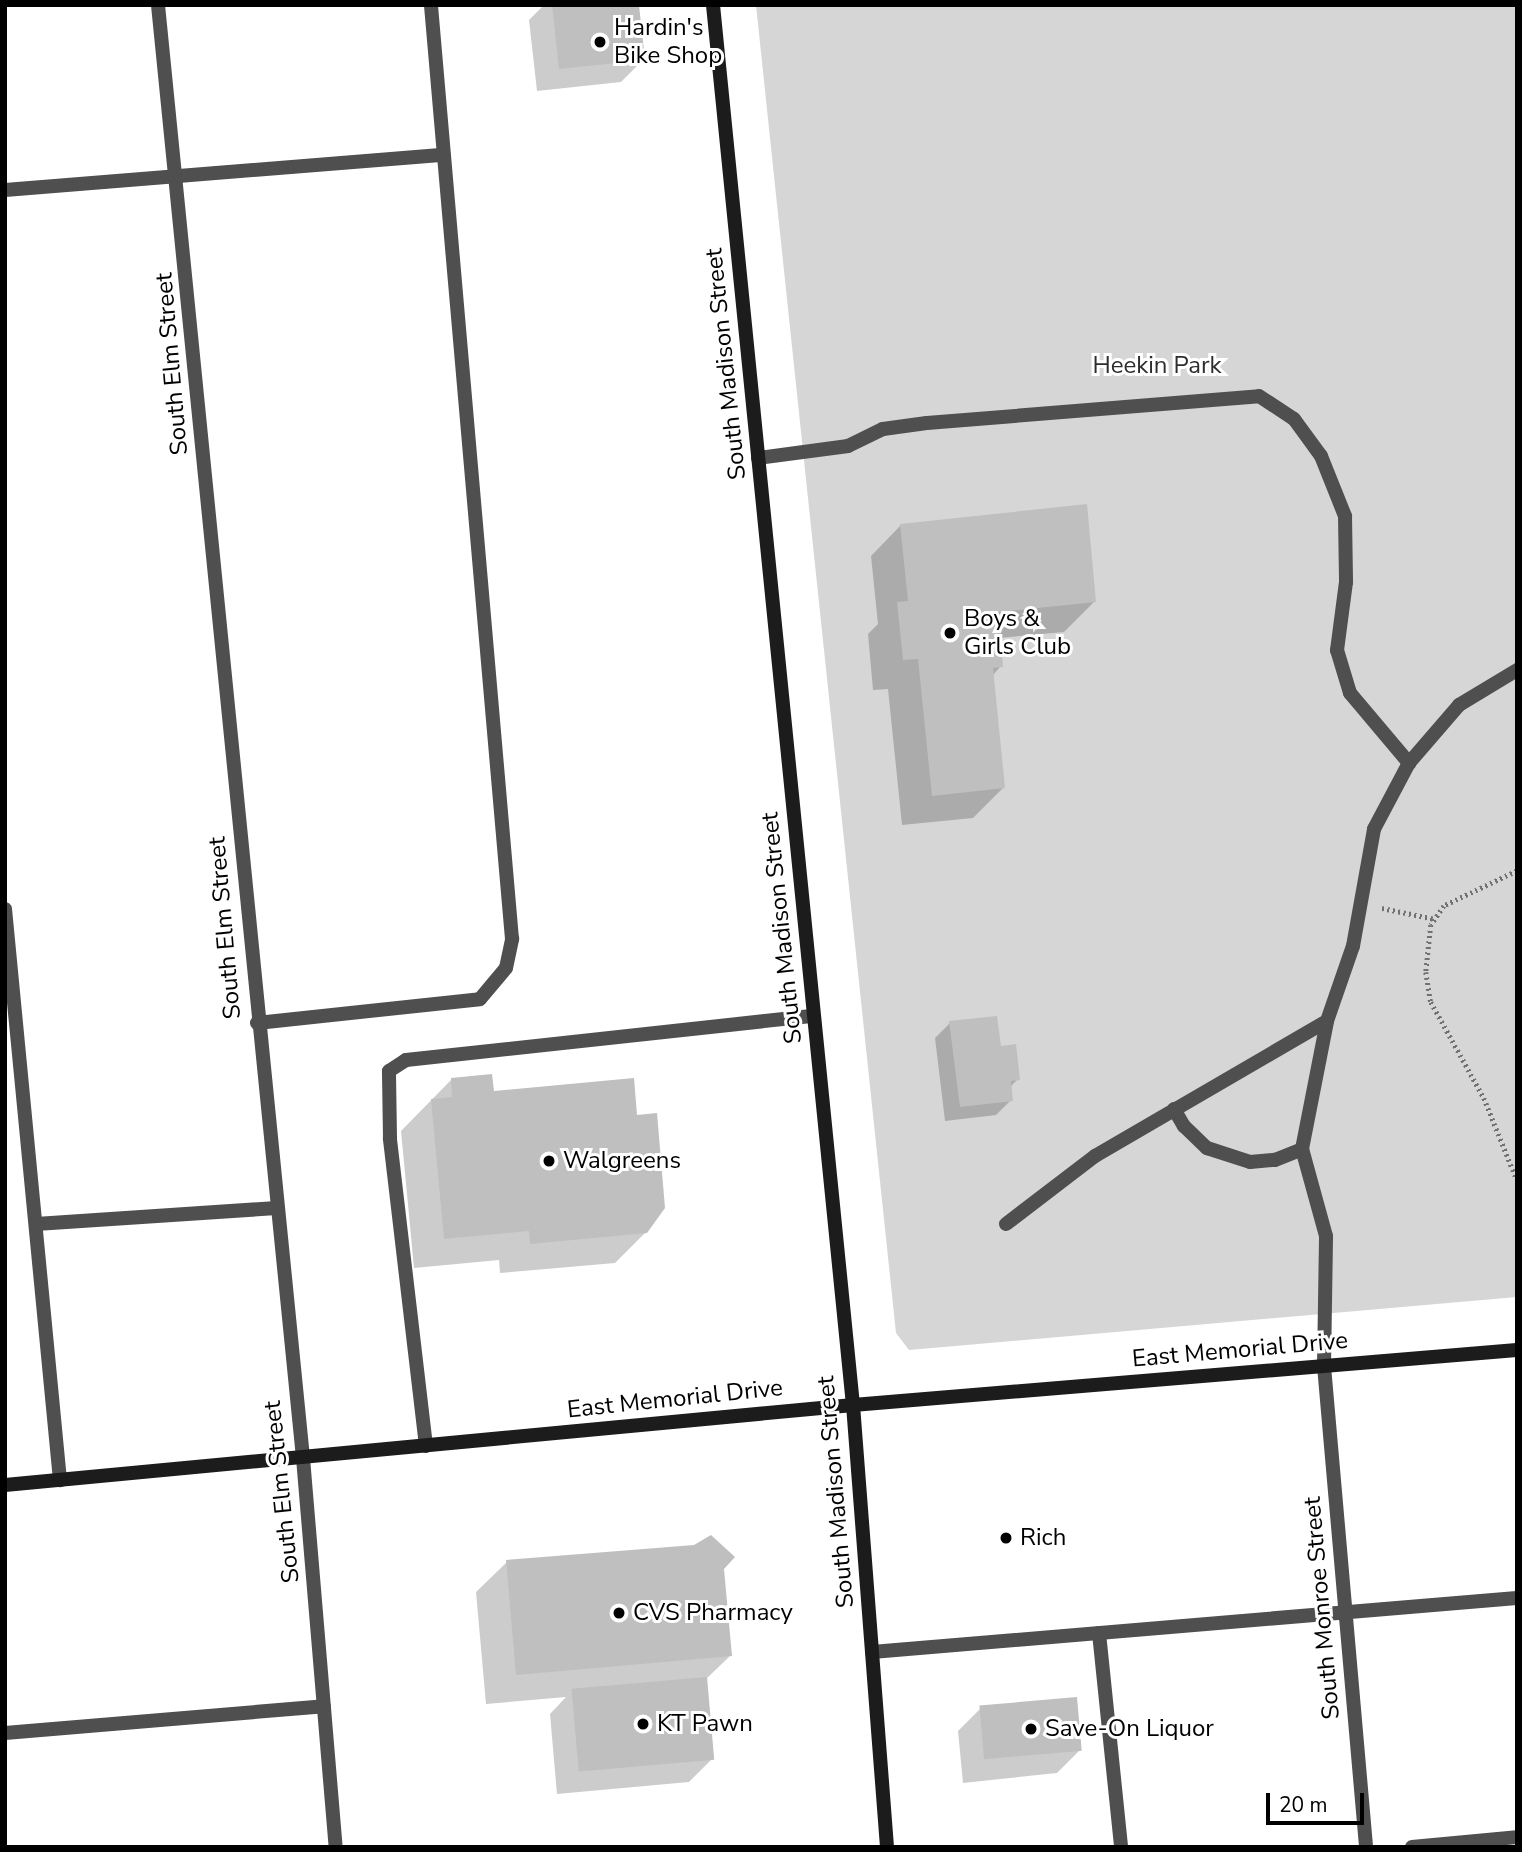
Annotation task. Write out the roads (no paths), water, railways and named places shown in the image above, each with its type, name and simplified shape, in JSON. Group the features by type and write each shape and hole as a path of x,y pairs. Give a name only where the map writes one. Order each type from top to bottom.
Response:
{"main road":[{"name":"South Madison Street","path":"713,5 853,1405 887,1847"},
{"name":"East Memorial Drive","path":"5,1485 853,1405 1517,1350"}],"street":[{"name":"South Elm Street","path":"158,5 257,1023 303,1458 336,1847"},
{"path":"257,1023 480,999 506,968 512,939 431,5"},
{"path":"5,190 176,174 444,155"},
{"path":"758,458 848,446 883,429 927,423 1259,396 1294,419 1321,456 1345,516 1346,583 1337,650 1350,693 1409,763"},
{"path":"1174,1109 1184,1126 1207,1148 1250,1162 1275,1160 1302,1149 1327,1021 1353,946 1374,829 1409,763 1459,705 1517,670"},
{"path":"5,909 60,1480"},
{"path":"426,1446 390,1138 389,1071 406,1060 814,1016"},
{"path":"1006,1224 1095,1156 1327,1021"},
{"name":"South Monroe Street","path":"1302,1149 1326,1236 1324,1366 1366,1847"},
{"path":"36,1224 276,1208"},
{"path":"872,1652 1517,1598"},
{"path":"1099,1633 1121,1847"},
{"path":"5,1733 324,1706"},
{"path":"1412,1847 1517,1837"}],"place":[{"name":"Hardin's Bike Shop","path":"600,42"},
{"name":"Boys & Girls Club","path":"950,633"},
{"name":"Walgreens","path":"549,1161"},
{"name":"Rich","path":"1006,1538"},
{"name":"CVS Pharmacy","path":"619,1613"},
{"name":"KT Pawn","path":"643,1724"},
{"name":"Save-On Liquor","path":"1031,1729"}],"park label":[{"name":"Heekin Park","path":"1157,366"}]}
